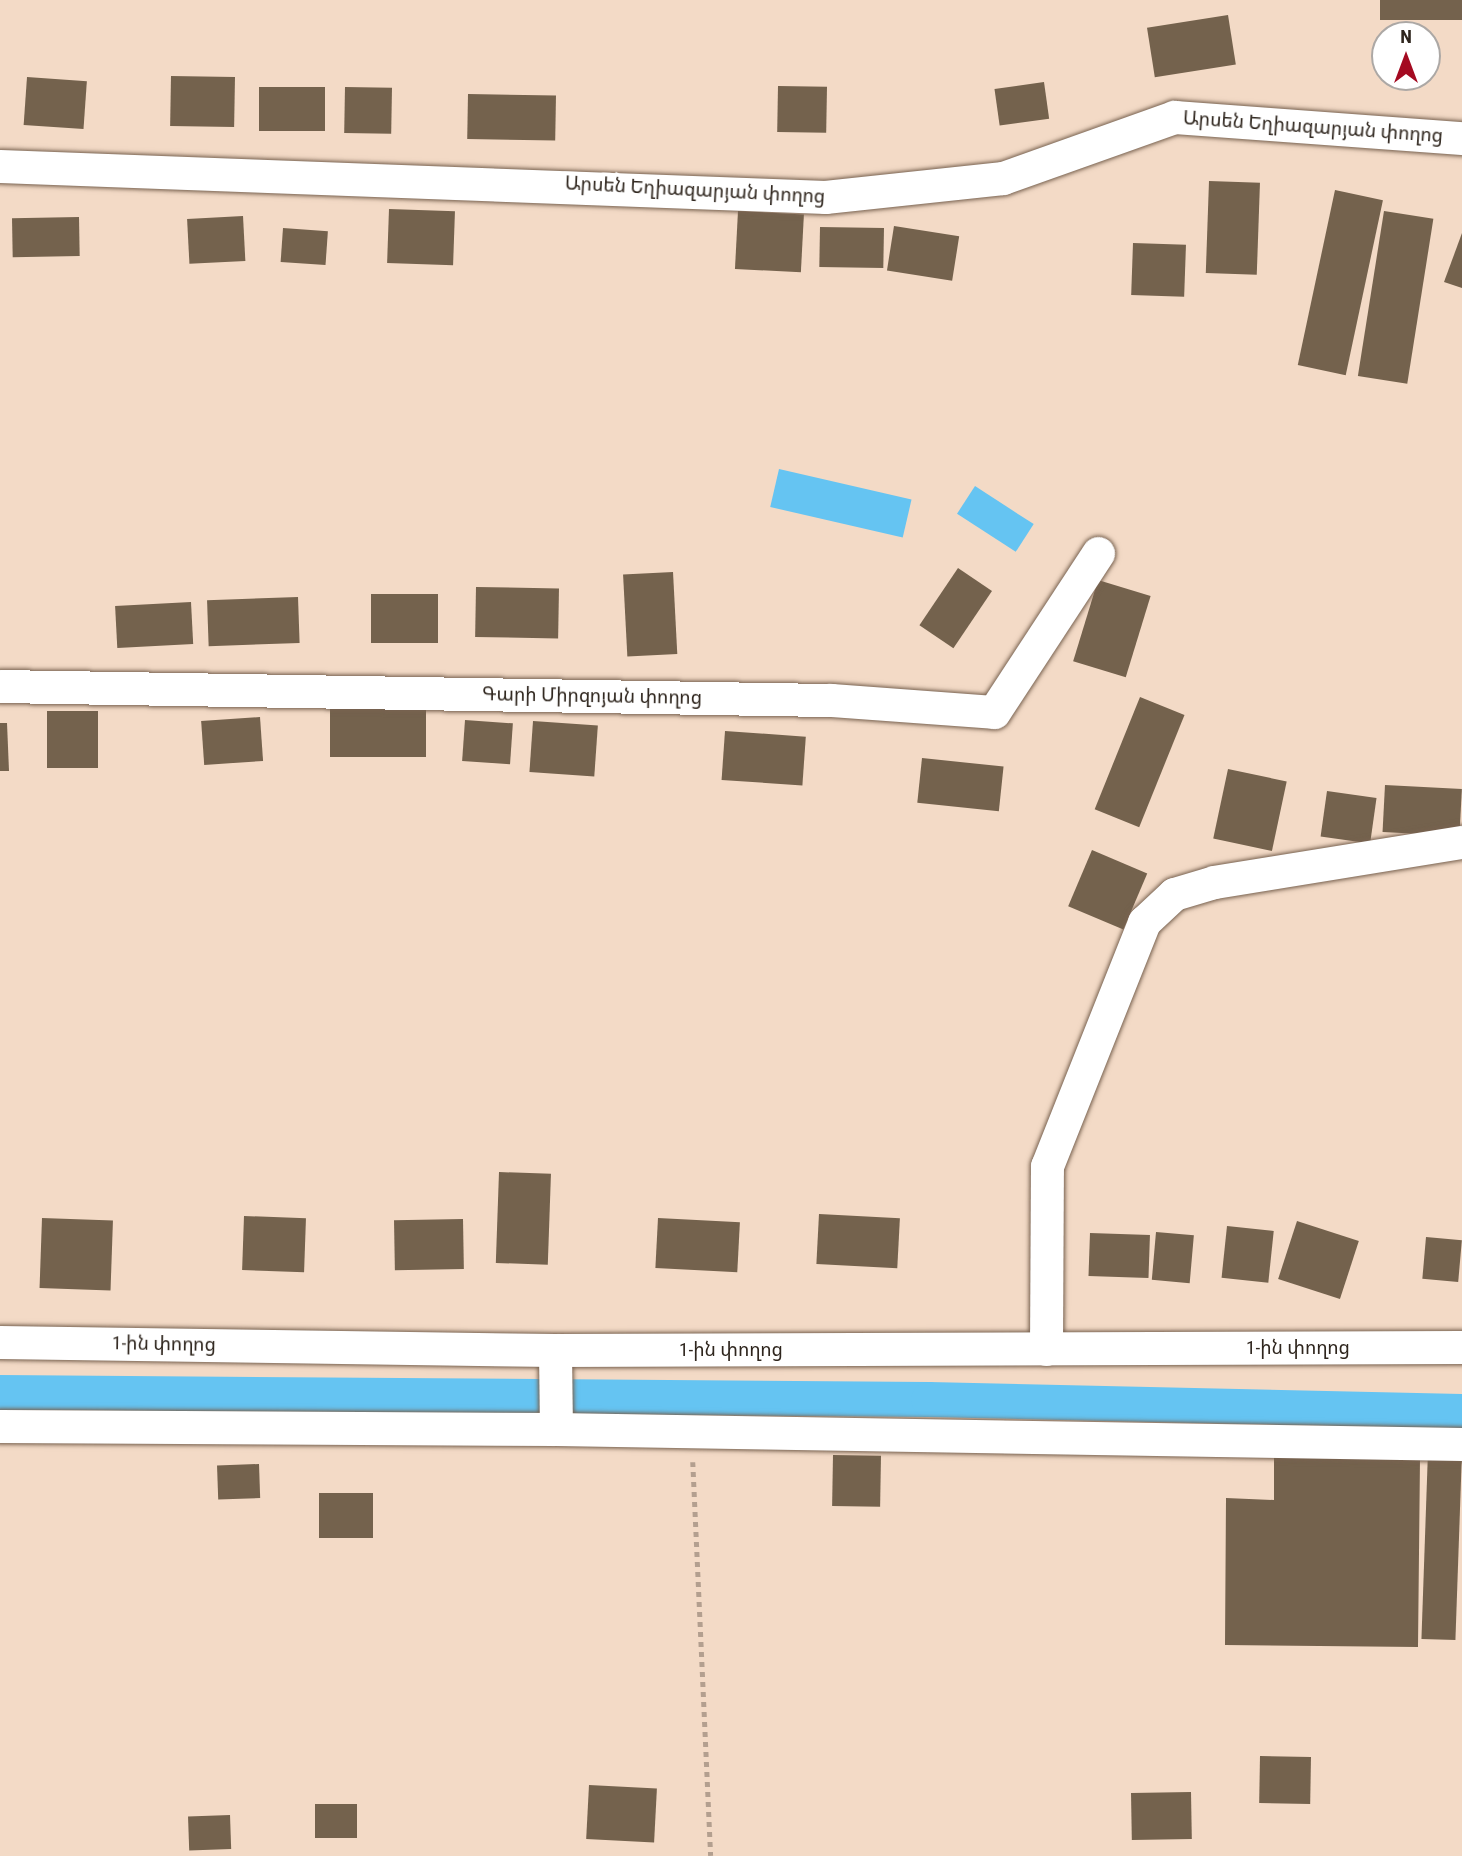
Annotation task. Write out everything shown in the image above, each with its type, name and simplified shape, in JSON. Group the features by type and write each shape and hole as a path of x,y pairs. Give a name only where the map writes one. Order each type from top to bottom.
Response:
{"street":[{"name":"Արսեն Եղիազարյան փողոց","path":"0,166 825,197 1003,178 1174,117 1462,138"},
{"name":"Գարի Միրզոյան փողոց","path":"0,686 831,700 994,712 1097,553"},
{"path":"1046,1349 1047,1166 1144,922 1174,894 1214,882 1462,842"},
{"name":"1-ին փողոց","path":"0,1342 555,1350 1462,1347"},
{"path":"555,1350 556,1429"},
{"path":"0,1426 556,1429 1462,1444"}],"path":[{"path":"692,1432 711,1856"}],"water":[{"path":"779,469 912,500 903,538 770,507"},
{"path":"975,486 1034,524 1016,552 957,514"}],"building":[{"path":"1380,0 1462,0 1462,20 1380,20"},
{"path":"1228,15 1236,64 1155,77 1147,28"},
{"path":"171,76 235,77 234,127 170,126"},
{"path":"27,77 87,81 84,129 24,125"},
{"path":"1044,82 1049,119 1000,126 994,89"},
{"path":"778,86 827,87 826,133 777,132"},
{"path":"259,87 325,87 325,131 259,131"},
{"path":"345,87 392,88 391,134 344,133"},
{"path":"468,94 556,96 555,141 467,139"},
{"path":"1209,181 1260,183 1257,275 1206,273"},
{"path":"1335,190 1383,200 1346,375 1298,365"},
{"path":"389,209 455,211 453,265 387,263"},
{"path":"738,211 804,214 801,272 735,269"},
{"path":"1384,211 1433,219 1407,384 1358,376"},
{"path":"243,216 245,261 189,264 187,219"},
{"path":"79,217 80,256 13,257 12,218"},
{"path":"894,226 959,236 952,281 887,270"},
{"path":"820,227 884,228 883,268 819,267"},
{"path":"283,228 328,231 326,265 281,262"},
{"path":"1462,233 1462,288 1444,282"},
{"path":"1133,243 1186,245 1184,297 1131,295"},
{"path":"958,568 992,591 953,648 919,625"},
{"path":"673,572 677,654 627,657 623,575"},
{"path":"1098,580 1151,596 1126,677 1073,661"},
{"path":"476,587 559,588 558,638 475,637"},
{"path":"371,594 438,594 438,643 371,643"},
{"path":"298,597 300,643 209,646 207,600"},
{"path":"191,602 193,644 117,648 115,606"},
{"path":"1140,697 1185,715 1139,827 1095,809"},
{"path":"330,703 426,703 426,757 330,757"},
{"path":"47,711 98,711 98,768 47,768"},
{"path":"260,717 263,761 204,765 201,721"},
{"path":"465,720 513,723 510,764 462,761"},
{"path":"533,721 598,726 594,776 529,772"},
{"path":"0,723 7,723 9,771 0,771"},
{"path":"725,731 806,737 802,786 722,780"},
{"path":"922,758 1004,767 999,811 917,803"},
{"path":"1228,769 1287,781 1272,851 1213,838"},
{"path":"1385,785 1462,789 1459,836 1383,832"},
{"path":"1327,791 1377,798 1370,844 1321,837"},
{"path":"1092,850 1147,873 1123,930 1068,906"},
{"path":"499,1172 551,1174 548,1265 496,1263"},
{"path":"819,1214 900,1218 897,1268 816,1264"},
{"path":"244,1216 306,1218 304,1272 242,1270"},
{"path":"42,1218 113,1220 111,1290 40,1288"},
{"path":"658,1218 740,1222 737,1272 655,1268"},
{"path":"463,1219 464,1269 395,1270 394,1220"},
{"path":"1297,1221 1359,1241 1340,1299 1278,1279"},
{"path":"1227,1226 1274,1231 1268,1283 1222,1278"},
{"path":"1156,1232 1194,1235 1190,1283 1152,1280"},
{"path":"1090,1233 1150,1235 1148,1278 1088,1276"},
{"path":"1426,1237 1462,1240 1458,1282 1422,1279"},
{"path":"1428,1451 1462,1452 1455,1640 1421,1639"},
{"path":"833,1455 881,1456 880,1507 832,1506"},
{"path":"1274,1457 1420,1459 1418,1647 1225,1645 1226,1498 1274,1500"},
{"path":"259,1464 260,1498 218,1499 217,1465"},
{"path":"319,1493 373,1493 373,1538 319,1538"},
{"path":"1260,1756 1311,1757 1310,1804 1259,1803"},
{"path":"589,1785 657,1789 654,1842 586,1839"},
{"path":"1191,1792 1192,1839 1132,1840 1131,1793"},
{"path":"315,1804 357,1804 357,1838 315,1838"},
{"path":"230,1815 231,1849 189,1850 188,1816"}],"waterway":[{"path":"0,1392 928,1399 1462,1411"}]}
